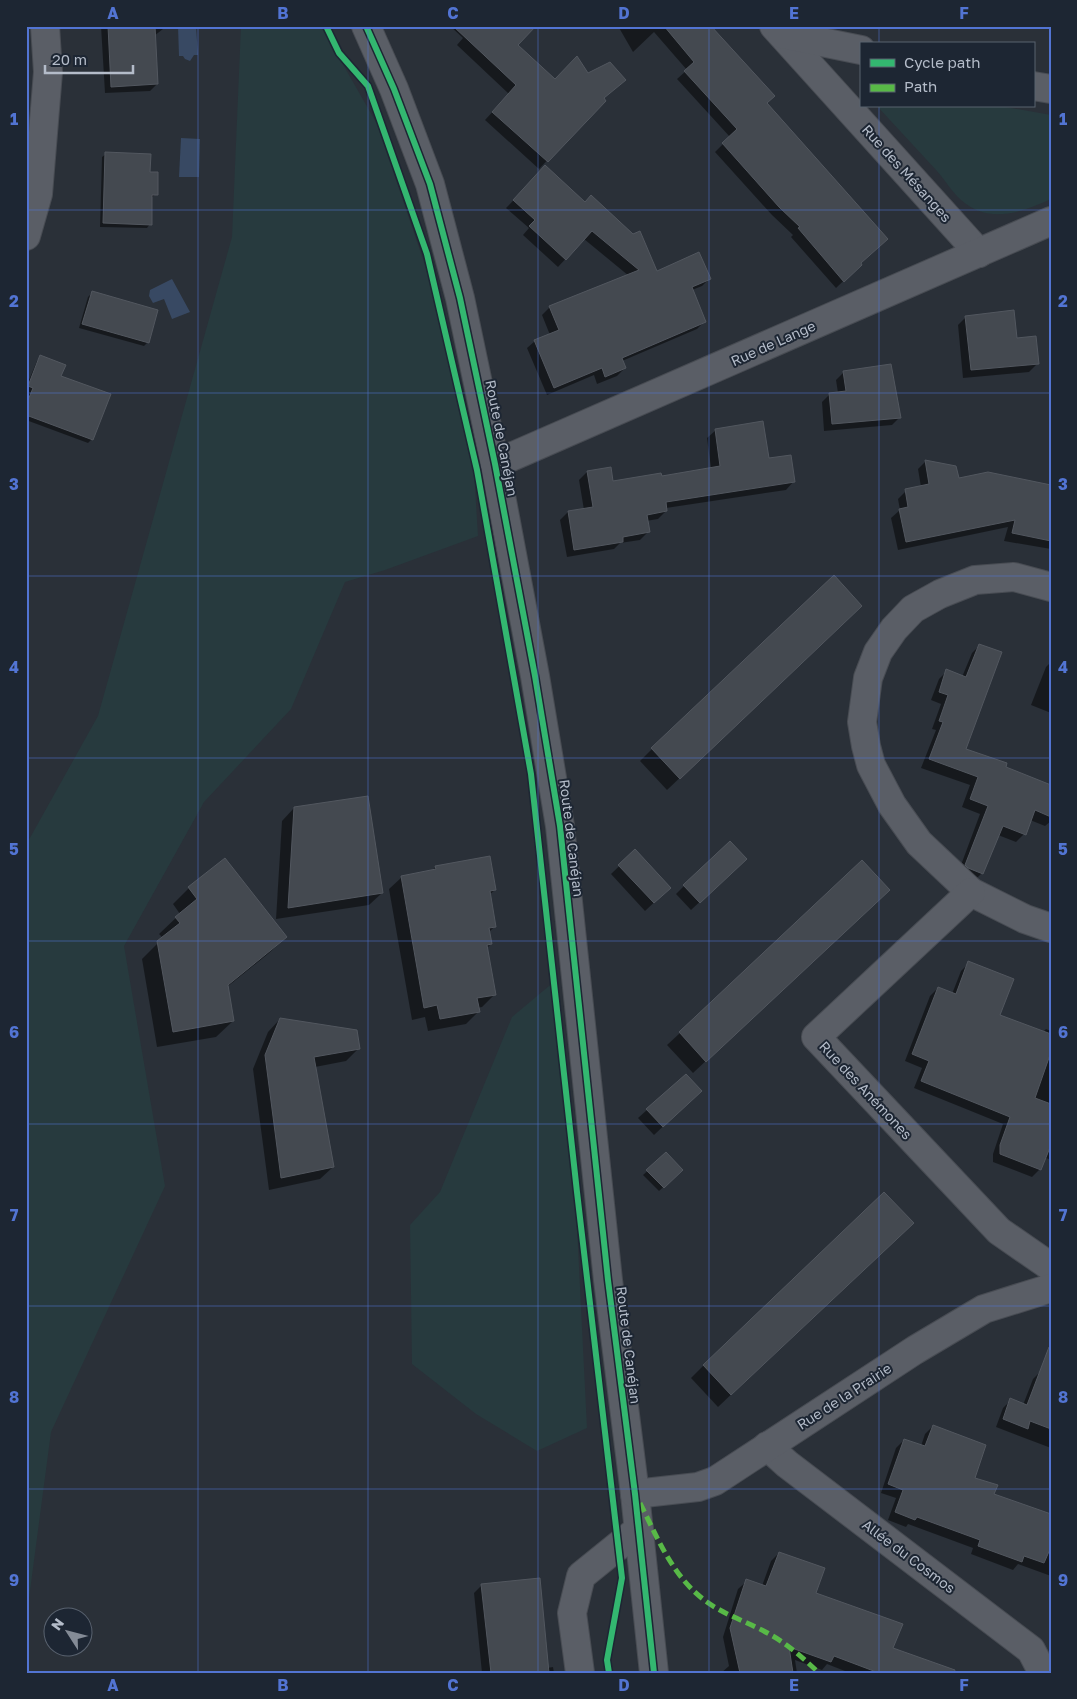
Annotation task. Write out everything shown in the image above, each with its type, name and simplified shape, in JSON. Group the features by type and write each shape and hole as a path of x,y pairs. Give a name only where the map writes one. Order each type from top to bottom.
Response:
{"street":[{"path":"26,236 38,194 48,72 46,26"},
{"name":"Route de Canéjan","path":"366,26 394,89 430,184 460,298 495,464 535,676 560,826 608,1280 635,1494 654,1673"},
{"path":"778,30 860,50"},
{"name":"Rue des Mésanges","path":"778,30 979,253"},
{"path":"1034,86 1051,89"},
{"name":"Rue de Lange","path":"495,464 1051,221"},
{"path":"1051,587 1014,577 975,580 940,594 913,609 894,629 878,652 868,678 862,722 871,765 892,805 919,843 971,892 1025,919 1051,928"},
{"name":"Rue des Anémones","path":"971,892 816,1037 999,1231 1051,1267"},
{"name":"Rue de la Prairie","path":"635,1494 698,1487 715,1480 915,1350 984,1309 1051,1288"},
{"name":"Allée du Cosmos","path":"767,1446 787,1464 1031,1650 1043,1673"},
{"path":"580,1673 572,1613 581,1576 639,1529"}],"green space":[{"path":"241,26 321,26 377,124 430,280 474,470 478,536 385,570 345,582 291,709 204,802 124,946 165,1186 51,1432 26,1621 26,845 98,716 232,237"},
{"path":"879,108 1011,108 1051,115 1051,199 1017,212 994,214 983,212 972,208 961,200"},
{"path":"555,981 576,1207 587,1428 537,1451 476,1414 412,1364 410,1225 440,1192 512,1017"}],"water":[{"path":"178,26 196,26 198,55 194,55 190,61 183,56 179,56"},
{"path":"181,138 200,139 199,177 179,177"},
{"path":"172,279 190,312 172,319 164,299 153,303 149,296 150,290"}],"building":[{"path":"108,26 155,26 158,84 111,87"},
{"path":"453,26 536,26 518,45 555,79 577,56 588,73 610,62 626,80 604,98 606,101 548,162 492,112 516,85"},
{"path":"664,26 711,26 775,96 767,103 888,239 861,263 862,265 844,282 798,228 800,227 779,207 722,143 737,129 684,71 694,62"},
{"path":"105,152 151,154 150,172 158,172 158,195 152,195 152,225 103,223"},
{"path":"545,165 585,202 591,195 633,234 640,231 657,271 699,252 711,279 692,287 706,322 622,358 626,368 605,377 602,368 554,388 534,340 559,330 549,306 639,270 592,231 566,260 529,226 535,220 513,200"},
{"path":"92,291 158,310 149,343 82,324"},
{"path":"1014,310 1017,338 1036,336 1039,364 971,370 965,316"},
{"path":"40,355 66,365 61,376 111,394 93,440 26,415 26,405 33,388 28,386"},
{"path":"891,364 901,418 832,424 829,393 846,391 843,371"},
{"path":"763,421 769,458 791,455 795,482 666,502 667,511 647,515 650,532 623,537 623,542 574,550 568,511 593,507 587,471 611,467 613,481 661,473 662,476 720,466 715,429"},
{"path":"925,460 956,466 959,478 988,472 1051,485 1051,541 1012,533 1015,520 906,542 899,509 908,507 905,489 929,484"},
{"path":"834,575 862,606 680,779 651,748"},
{"path":"979,644 1002,652 966,749 1007,763 1006,767 1051,785 1051,817 1035,810 1026,835 1003,826 983,874 965,865 988,806 970,799 978,777 929,759 943,722 939,721 948,695 939,692 946,669 966,677"},
{"path":"368,796 383,893 288,908 294,807"},
{"path":"730,841 747,859 700,903 683,885"},
{"path":"635,849 671,888 654,903 618,865"},
{"path":"490,856 496,890 490,891 496,927 489,928 492,944 487,945 496,995 477,998 480,1012 440,1019 437,1005 424,1008 401,876 436,869 435,866"},
{"path":"225,858 287,937 228,985 234,1021 173,1032 157,941 180,923 175,917 197,899 188,887"},
{"path":"862,860 890,890 706,1062 679,1032"},
{"path":"968,961 1014,979 1000,1015 1051,1034 1051,1052 1035,1098 1051,1104 1051,1145 1041,1170 1000,1154 1000,1145 1010,1117 921,1081 929,1061 912,1054 938,987 956,994"},
{"path":"280,1018 357,1030 360,1049 314,1057 334,1167 281,1178 265,1055"},
{"path":"686,1074 702,1091 663,1127 646,1109"},
{"path":"666,1152 683,1170 664,1188 646,1170"},
{"path":"884,1192 914,1223 731,1395 703,1365"},
{"path":"1049,1347 1051,1348 1051,1429 1030,1421 1028,1429 1003,1419 1010,1398 1027,1405"},
{"path":"933,1425 986,1445 975,1478 998,1485 994,1494 1051,1514 1051,1547 1044,1563 1024,1556 1022,1562 978,1546 980,1540 917,1517 915,1520 895,1512 903,1490 888,1484 904,1439 925,1446"},
{"path":"779,1552 825,1568 816,1593 903,1624 893,1648 955,1670 954,1673 879,1673 834,1656 831,1662 789,1647 793,1673 740,1673 730,1628 746,1579 766,1586"},
{"path":"540,1578 549,1673 491,1673 481,1584"}],"marked path":[{"path":"640,1503 666,1555 682,1579 692,1589 719,1610 778,1639 819,1673"}],"cycle path":[{"path":"326,26 339,53 368,86 427,254 477,470 531,774 622,1578 607,1660 609,1673"},
{"path":"366,26 394,89 430,184 460,298 495,464 535,676 560,826 608,1280 635,1494 654,1673"}]}
